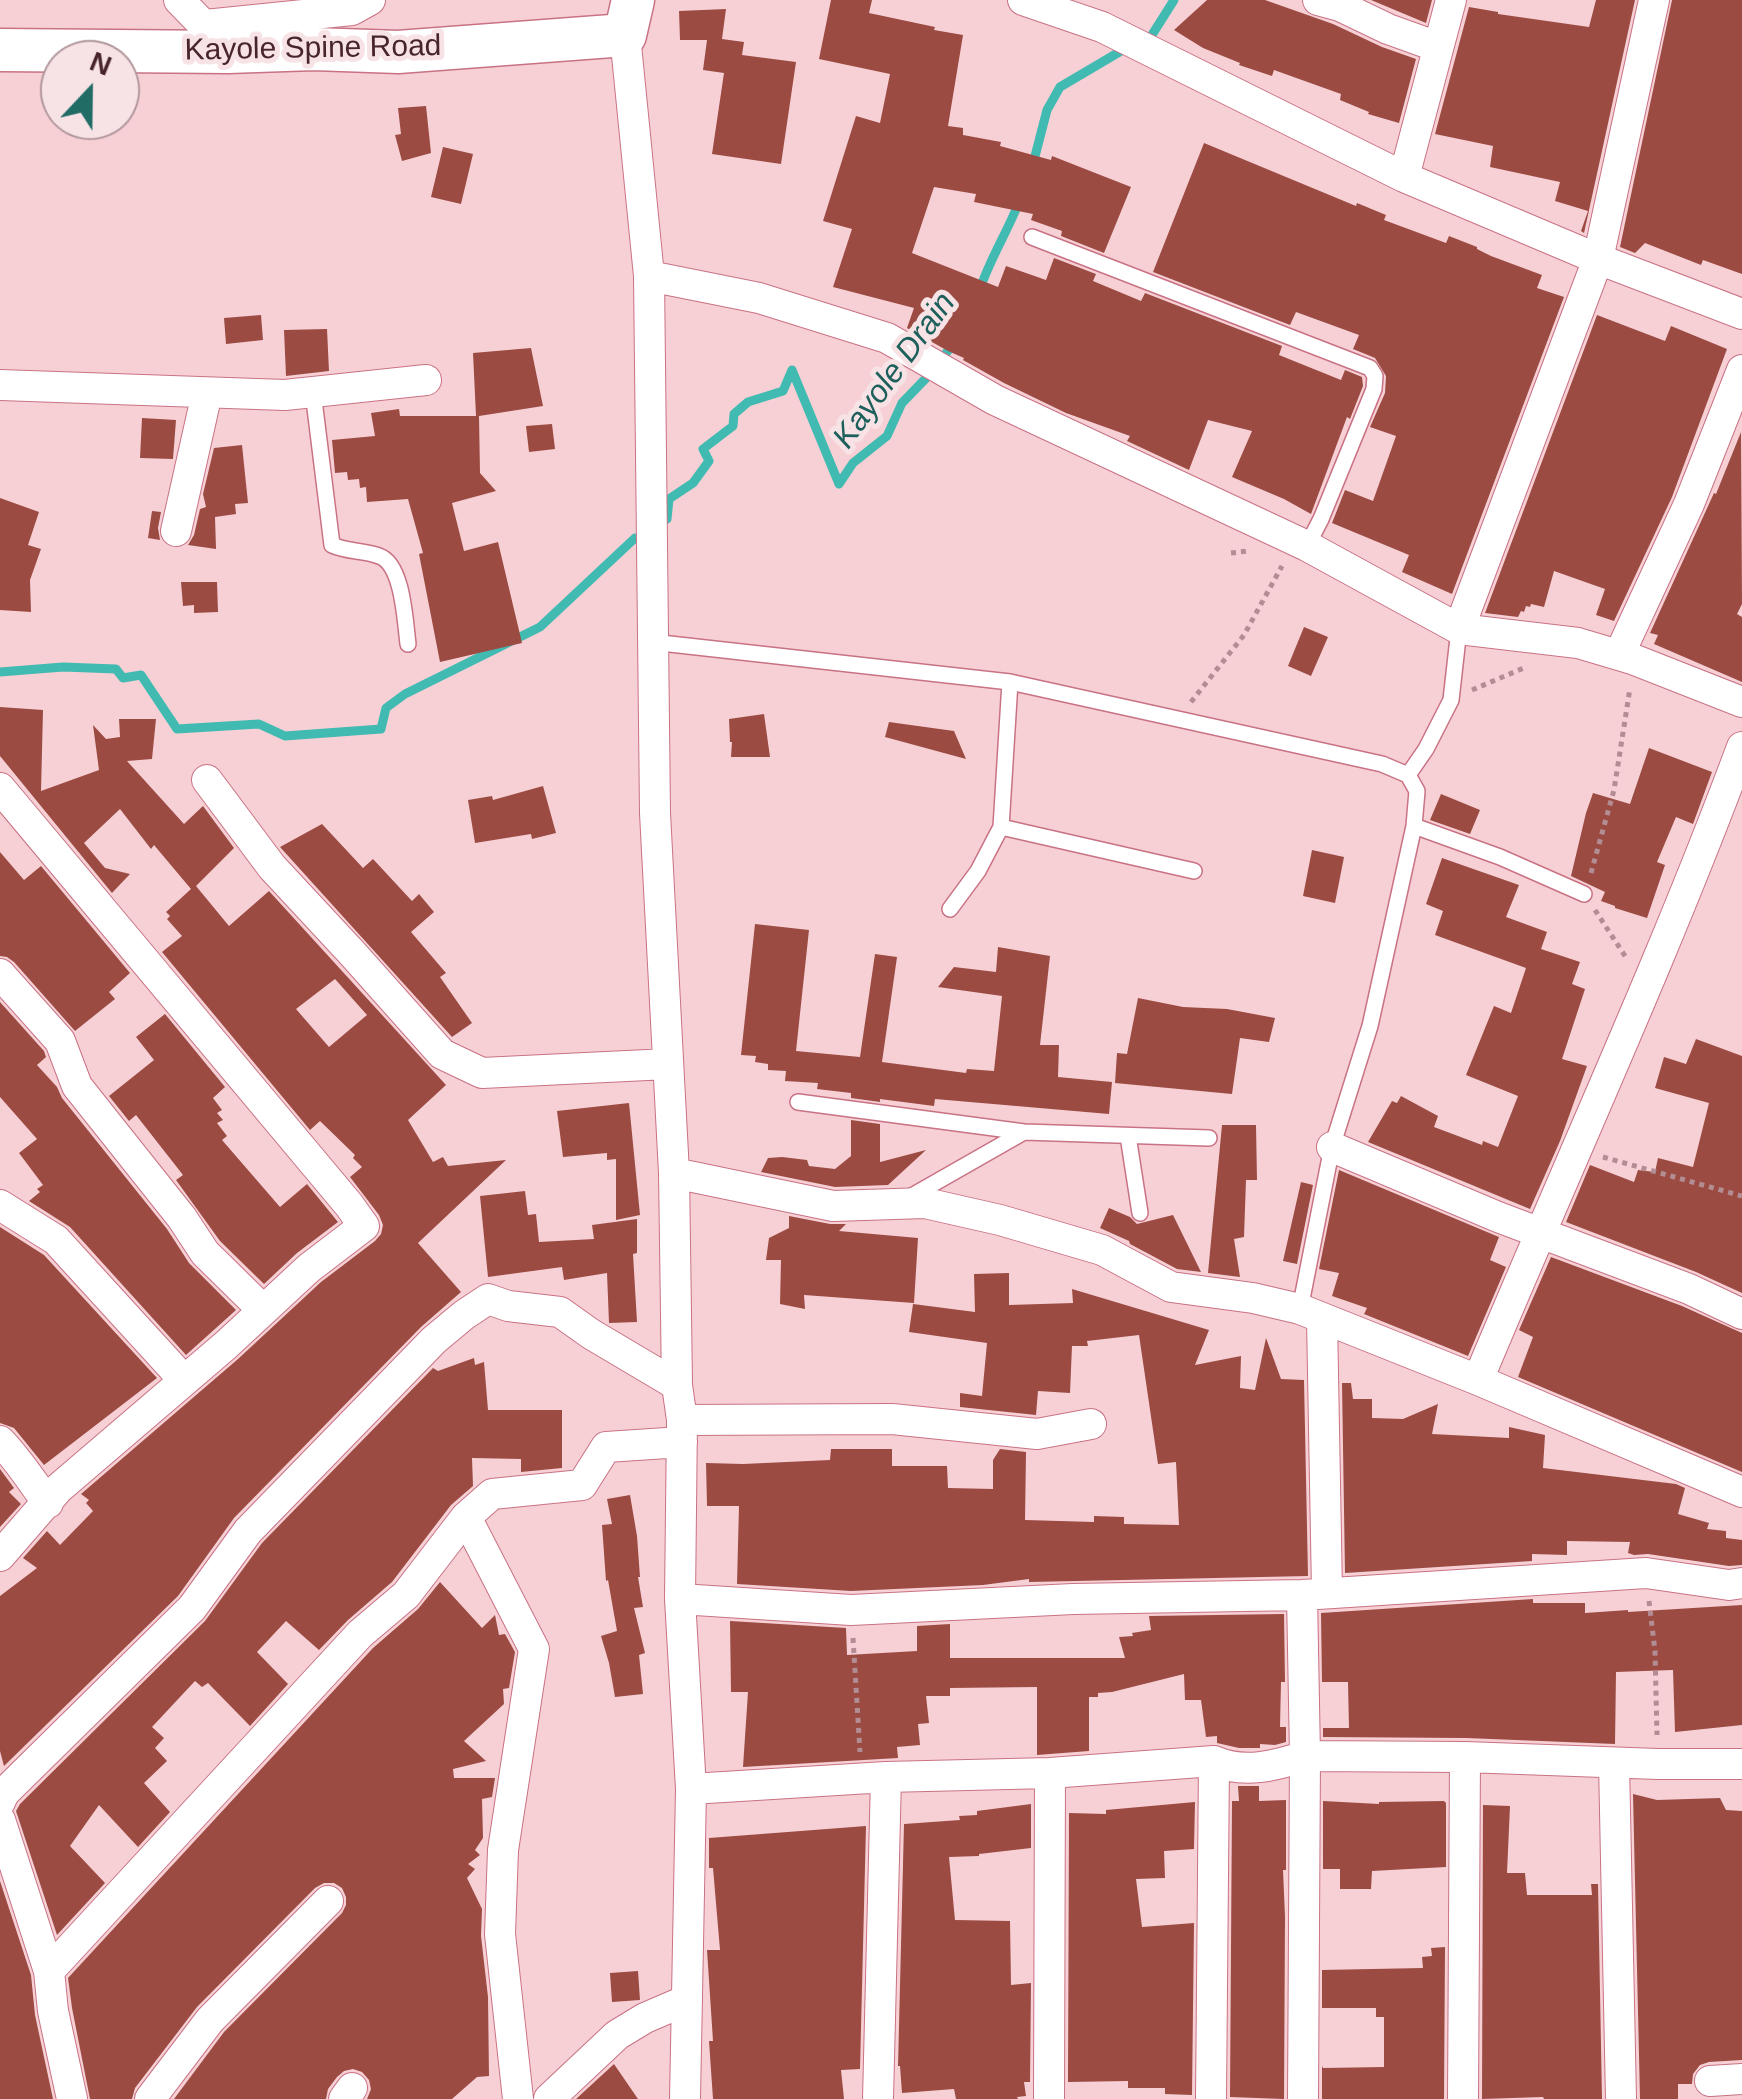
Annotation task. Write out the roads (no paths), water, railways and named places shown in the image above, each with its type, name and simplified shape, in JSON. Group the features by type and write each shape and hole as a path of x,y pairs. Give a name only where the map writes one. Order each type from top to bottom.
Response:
{"main road":[{"name":"Kayole Spine Road","path":"0,50 217,38 398,52 630,17"}],"street":[{"path":"180,0 217,38 352,10 370,0"},
{"path":"1024,0 1102,27 1404,177 1598,259 1742,314"},
{"path":"1318,0 1438,48"},
{"path":"1404,177 1450,0"},
{"path":"1459,629 1598,259 1654,0"},
{"path":"630,17 649,276 655,813 674,1173 677,1385 682,1431 680,1598 691,1789 685,2099"},
{"path":"649,276 729,291 886,338 995,400 1307,546 1459,629 1578,644 1627,658 1742,702"},
{"path":"1627,658 1742,370"},
{"path":"0,385 285,396 426,380"},
{"path":"176,531 207,393"},
{"path":"1478,1380 1646,988 1742,748"},
{"path":"207,780 272,866 442,1054 482,1073 668,1064"},
{"path":"0,788 364,1226 309,1268 60,1488 0,1556"},
{"path":"0,974 60,1042 76,1086 182,1218 204,1253 262,1310"},
{"path":"1332,1147 1539,1233 1690,1289 1742,1314"},
{"path":"674,1173 834,1206 925,1203 1102,1250 1171,1287 1253,1298 1311,1314 1742,1492"},
{"path":"0,1205 56,1240 183,1380"},
{"path":"0,1802 4,1793 192,1608 248,1532 434,1340 488,1300 560,1312 677,1385"},
{"path":"1303,2099 1305,1756 1315,1593 1311,1314"},
{"path":"50,1971 360,1634 406,1594 466,1518 492,1494 582,1485 606,1447 682,1431 892,1419 1037,1434 1091,1424"},
{"path":"0,1441 48,1503"},
{"path":"466,1518 534,1649 502,1867 500,1934 518,2099"},
{"path":"680,1598 851,1610 1315,1593 1646,1574 1730,1585 1742,1583"},
{"path":"691,1789 874,1778 1050,1774 1214,1760 1226,1766 1255,1768 1305,1756 1742,1764"},
{"path":"1463,2099 1466,1757"},
{"path":"1211,2099 1214,1760"},
{"path":"1614,1763 1621,2099"},
{"path":"1048,2099 1050,1774"},
{"path":"874,1778 878,2099"},
{"path":"0,1820 50,1971 53,2011 72,2099"},
{"path":"150,2099 210,2020 328,1901"},
{"path":"549,2099 617,2035 687,2000"},
{"path":"1710,2081 1742,2080"}],"lane":[{"path":"1032,237 1370,368 1375,376 1374,389 1307,546"},
{"path":"313,392 332,545 389,560 397,578 408,644"},
{"path":"1408,775 1451,700 1459,629"},
{"path":"652,642 1010,682 1382,764 1408,775 1416,791 1414,826 1370,1026 1332,1147 1311,1314"},
{"path":"950,909 978,871 1001,827 1010,682"},
{"path":"1414,826 1500,857 1584,894"},
{"path":"1001,827 1194,871"},
{"path":"798,1102 1024,1132 1208,1138"},
{"path":"898,1204 1024,1132"},
{"path":"1128,1136 1140,1213"}],"waterway":[{"name":"Kayole Drain","path":"1150,38 1174,0"},
{"name":"Kayole Drain","path":"1033,164 1047,110 1060,87 1121,51"},
{"name":"Kayole Drain","path":"979,292 1019,202"},
{"name":"Kayole Drain","path":"667,519 669,499 693,483 709,461 703,449 733,426 734,414 748,402 783,391 792,370 839,484 853,463 887,436 902,403 955,341"},
{"name":"Kayole Drain","path":"0,672 63,667 116,669 123,678 141,675 177,729 259,724 285,736 381,729 386,708 405,694 540,627 635,538"}]}
